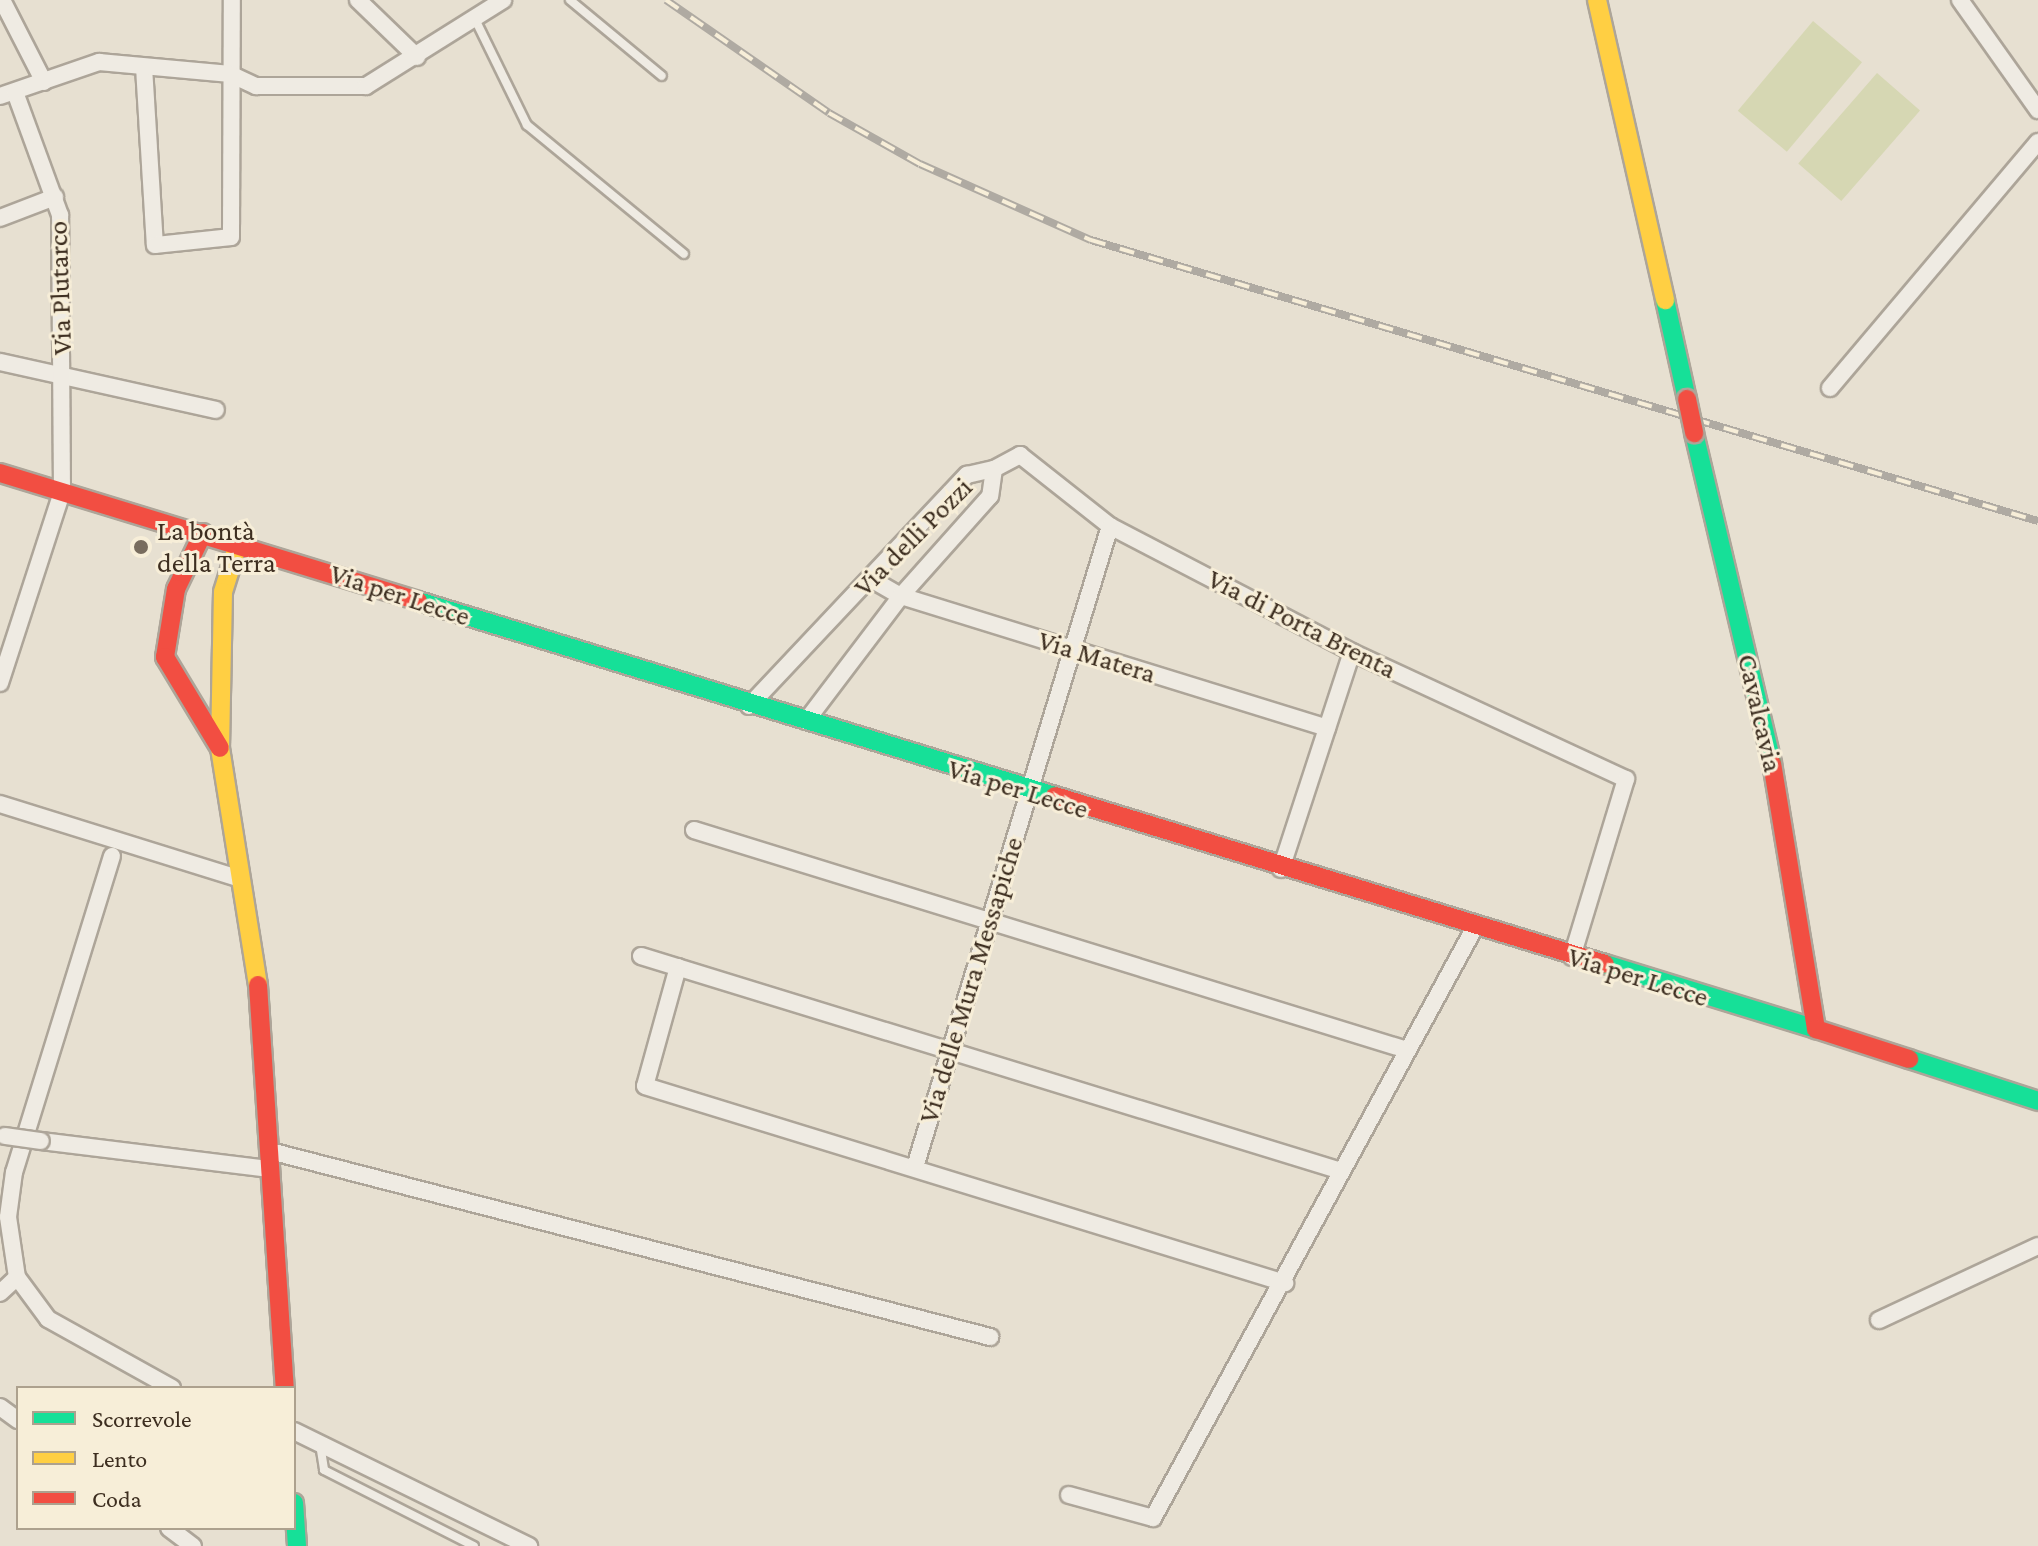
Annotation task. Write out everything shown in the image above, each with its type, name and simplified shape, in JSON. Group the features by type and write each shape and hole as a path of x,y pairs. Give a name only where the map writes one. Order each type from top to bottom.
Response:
{"street":[{"path":"2,0 44,82"},
{"path":"144,67 155,245 231,237 232,0"},
{"path":"358,0 417,57"},
{"path":"8,94 99,62 230,74 256,86 348,89 417,57 503,0"},
{"name":"Cavalcavia","path":"1597,0 1777,785 1816,1029"},
{"path":"1960,0 2038,110"},
{"name":"Via Plutarco","path":"0,683 6,644 62,492 62,376 55,197 8,94"},
{"path":"1830,388 2038,142"},
{"path":"0,218 55,197"},
{"path":"0,362 216,410"},
{"name":"Via di Porta Brenta","path":"994,469 1020,455 1110,526 1352,652 1626,779 1572,957"},
{"name":"Via delli Pozzi","path":"749,706 967,475 994,469 990,496 901,596 806,721"},
{"name":"Via per Lecce","path":"0,473 203,533 1029,793 1816,1029 2038,1101"},
{"name":"Via delle Mura Messapiche","path":"915,1167 985,925 1029,793 1110,526"},
{"path":"203,533 176,589 165,657 220,748"},
{"path":"238,544 223,592 220,748 237,878 257,977 285,1386"},
{"name":"Via Matera","path":"871,579 901,596 1327,728"},
{"path":"1281,869 1352,652"},
{"path":"0,804 237,878"},
{"path":"694,830 985,925 1407,1050"},
{"path":"112,856 14,1172 8,1217 17,1277 48,1319 77,1340 168,1386"},
{"path":"1069,1495 1153,1518 1285,1283 1341,1171 1475,927"},
{"path":"641,956 1341,1171"},
{"path":"678,967 645,1086 1285,1283"},
{"path":"3,1136 270,1160 990,1337"},
{"path":"1879,1320 2038,1246"},
{"path":"0,1293 17,1277"},
{"path":"296,1432 529,1546"},
{"path":"174,1534 193,1546"}],"lane":[{"path":"570,0 662,76"},
{"path":"475,19 527,125 684,254"},
{"path":"319,1444 324,1470 474,1546"}],"green space":[{"path":"1813,21 1862,62 1787,152 1738,111"},
{"path":"1877,73 1920,110 1841,201 1798,164"}],"railway":[{"path":"666,0 829,113 920,164 1091,240 2038,521"}],"traffic: fast":[{"path":"1665,300 1687,399"},
{"path":"1694,433 1772,763"},
{"path":"418,601 1055,796"},
{"path":"1605,964 1816,1029"},
{"path":"1909,1059 2038,1101"},
{"path":"296,1530 297,1546"}],"traffic: slow":[{"path":"1597,0 1665,300"},
{"path":"238,544 223,592 220,748 258,985"}],"traffic: jam":[{"path":"1687,399 1694,433"},
{"path":"0,473 418,601"},
{"path":"203,533 176,589 165,657 220,748"},
{"path":"1772,763 1816,1029 1909,1059"},
{"path":"1055,796 1605,964"},
{"path":"258,985 285,1386"}],"place":[{"name":"La bontà della Terra","path":"141,547"}]}
